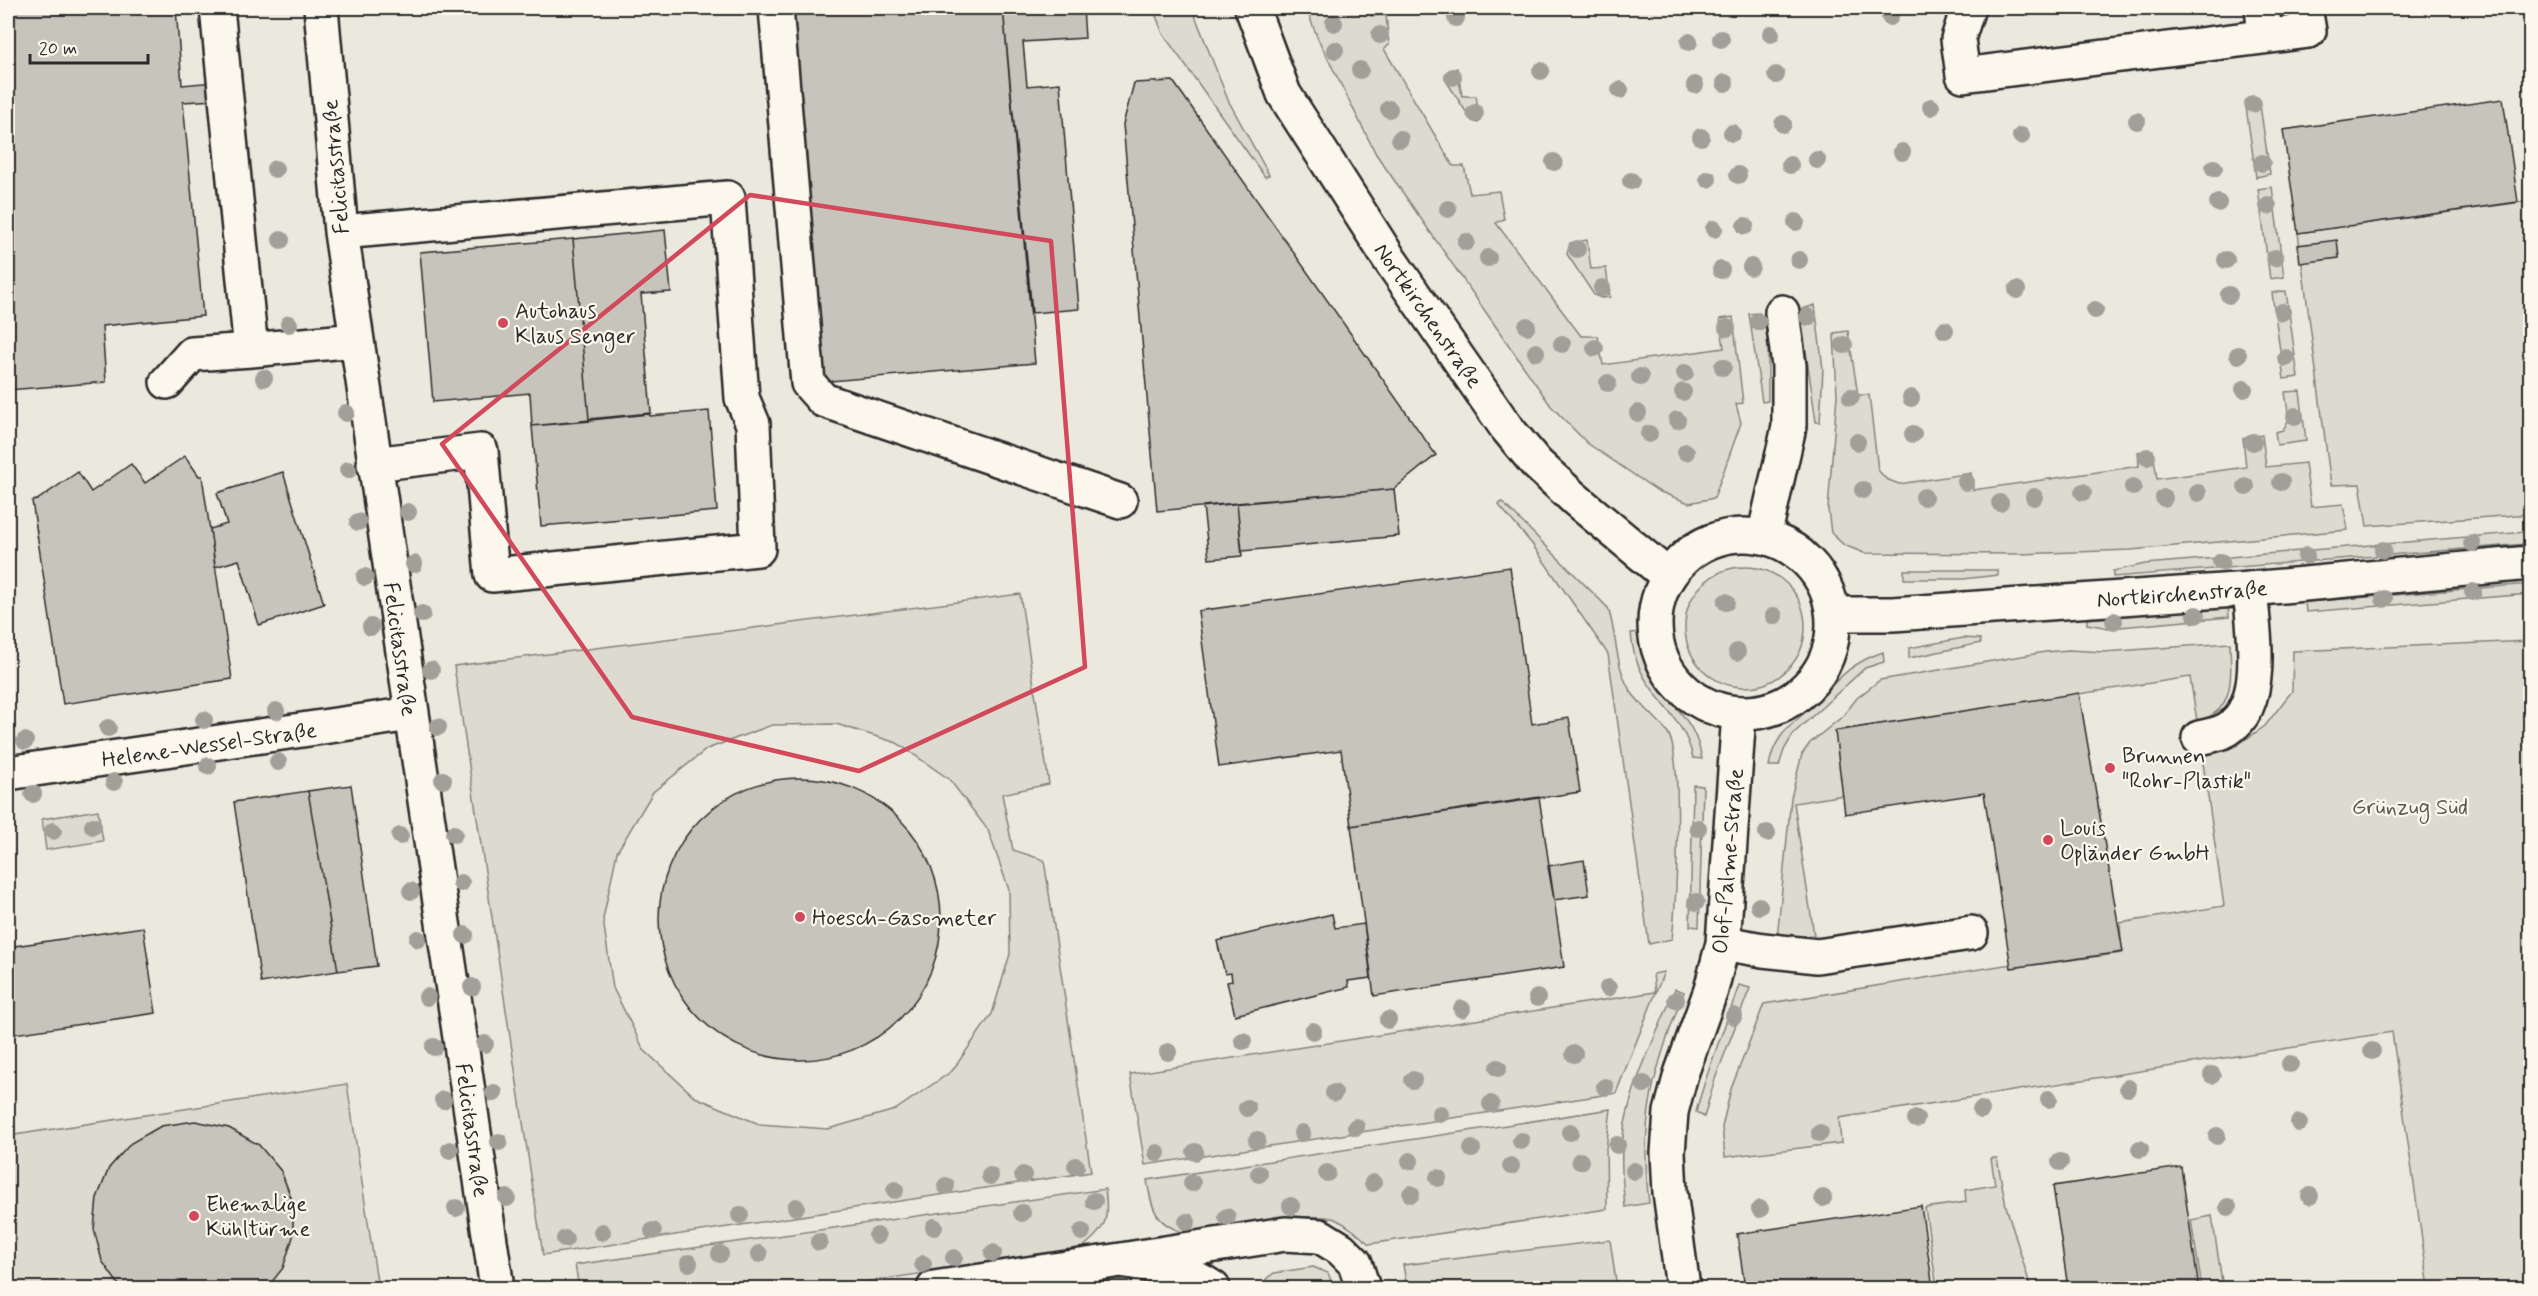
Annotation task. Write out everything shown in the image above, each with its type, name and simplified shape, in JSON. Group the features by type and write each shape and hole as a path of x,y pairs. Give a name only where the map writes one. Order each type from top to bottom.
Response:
{"street":[{"path":"217,8 251,350"},
{"name":"Felicitasstraße","path":"321,8 341,232 496,1288"},
{"path":"776,8 808,383 823,400 1120,501"},
{"name":"Nortkirchenstraße","path":"1252,8 1284,94 1390,260 1506,427 1536,463 1668,576"},
{"path":"1968,8 1958,39 1963,75 2264,22 2309,31 2305,8"},
{"path":"341,232 728,198 742,398 753,424 758,549 492,575 481,451 374,464"},
{"path":"1764,537 1789,427 1789,366 1782,312"},
{"path":"167,382 192,354 356,340"},
{"path":"1736,535 1764,537 1790,547 1811,564 1826,587 1833,614 1832,640 1824,664 1809,685 1789,701 1765,710 1739,713 1713,708 1690,695 1671,676 1659,652 1654,627 1657,600 1668,576 1686,555 1709,541 1736,535"},
{"name":"Nortkirchenstraße","path":"1833,614 1893,614 2250,589 2530,563"},
{"path":"2199,738 2223,731 2239,719 2250,701 2255,676 2250,589"},
{"name":"Olof-Palme-Straße","path":"1683,1288 1670,1192 1668,1153 1671,1112 1681,1074 1711,990 1723,943 1739,713"},
{"name":"Helene-Wessel-Straße","path":"8,773 411,714"},
{"path":"1723,943 1816,956 1971,933"},
{"path":"934,1288 1285,1234 1320,1236 1341,1249 1355,1263 1363,1288"},
{"path":"1121,1260 1164,1266 1184,1273 1213,1288"}],"highlighted area":[{"path":"750,195 1051,241 1085,667 859,771 632,717 442,444"}],"shaded area":[{"path":"8,8 2530,8 2530,1288 8,1288"}],"green space":[{"path":"1153,8 1192,8 1228,100 1269,175 1265,177 1163,34"},
{"path":"1306,8 1369,8 1371,16 1386,15 1389,45 1384,49 1453,166 1464,166 1470,194 1499,191 1504,219 1496,223 1581,336 1598,336 1603,365 1724,348 1720,319 1733,317 1743,403 1736,404 1741,423 1714,498 1689,503 1658,491 1587,443 1551,406 1376,154 1318,39"},
{"path":"1457,68 1462,96 1476,96 1480,121 1478,123 1472,121 1445,79 1446,73"},
{"path":"2259,98 2270,174 2256,177 2245,100"},
{"path":"2272,187 2284,277 2270,279 2258,189"},
{"path":"2530,201 2530,514 2367,526 2360,484 2331,485 2298,233"},
{"path":"1587,240 1591,269 1606,268 1610,297 1601,298 1594,295 1567,254 1570,243"},
{"path":"2286,291 2298,377 2284,379 2272,293"},
{"path":"1815,305 1823,369 1820,422 1816,422 1801,316 1802,309"},
{"path":"1759,313 1765,318 1768,347 1768,401 1762,402 1749,314"},
{"path":"1848,331 1858,395 1869,395 1878,470 1886,479 1899,484 1971,473 1973,490 2139,466 2138,452 2153,450 2157,479 2246,467 2243,438 2262,435 2266,467 2305,463 2311,507 2343,504 2348,530 2131,550 2019,554 1864,553 1844,545 1831,533 1828,509 1837,395 1834,333"},
{"path":"2300,391 2306,441 2277,445 2275,432 2283,430 2289,419 2285,392"},
{"path":"1502,502 1608,608 1619,662 1626,682 1635,697 1668,733 1673,748 1676,772 1678,833 1672,939 1649,944 1608,654 1532,544 1498,504"},
{"path":"2526,532 2527,544 2113,577 2113,571 2145,564"},
{"path":"1745,567 1768,571 1788,584 1801,604 1805,627 1801,650 1788,670 1768,683 1745,687 1722,683 1702,670 1689,650 1685,627 1689,604 1702,584 1722,571"},
{"path":"1904,570 1998,570 1998,575 1963,579 1904,579"},
{"path":"2530,584 2530,594 2306,612 2305,602"},
{"path":"1020,594 1049,784 1002,794 1013,850 1044,860 1091,1172 543,1255 454,666","holes":["836,724 897,743 949,779 988,830 1009,890 1010,954 992,1014 952,1071 895,1110 828,1129 759,1124 695,1097 644,1050 613,988 603,919 617,852 653,792 707,749 772,725"]},
{"path":"2228,607 2229,617 2109,628 2087,624 2087,619"},
{"path":"1641,632 1646,663 1655,681 1690,725 1702,759 1693,758 1679,725 1649,686 1641,671 1634,654 1631,633"},
{"path":"1963,638 1980,639 1981,643 1909,658 1909,648"},
{"name":"Grünzug Süd","path":"2530,641 2530,1288 2429,1288 2392,1032 1839,1118 1841,1143 1725,1157 1722,1127 1731,1089 1764,1004 2011,964 2012,968 2122,953 2120,923 2224,906 2202,756 2236,746 2265,726 2292,691 2293,651"},
{"path":"2230,643 2230,679 2225,701 2210,717 2197,721 2190,677 1836,731 1844,795 1794,803 1814,935 1777,939 1791,798 1802,754 1810,743 1843,716 1857,698 1880,680 2045,652 2069,650 2104,652"},
{"path":"1883,652 1884,662 1865,668 1794,733 1784,750 1779,766 1769,766 1776,744 1787,729 1847,672 1862,661"},
{"path":"1693,785 1703,786 1699,927 1690,926"},
{"path":"98,810 103,841 46,850 42,819"},
{"path":"1664,972 1616,1093 1145,1165 1130,1074 1655,992 1653,974"},
{"path":"1739,985 1750,988 1715,1079 1704,1117 1696,1112"},
{"path":"1675,989 1684,992 1664,1045 1648,1119 1646,1173 1649,1203 1625,1207 1622,1152 1626,1119 1641,1069"},
{"path":"347,1084 378,1288 8,1288 8,1136"},
{"path":"1611,1109 1606,1149 1607,1209 1369,1244 1344,1224 1335,1219 1323,1217 1286,1219 1188,1234 1169,1226 1157,1215 1147,1180"},
{"path":"1991,1158 1997,1158 2006,1206 2031,1288 1937,1288 1925,1208 1966,1202 1965,1190 1995,1185"},
{"path":"1105,1189 1107,1210 1104,1224 1080,1250 824,1288 579,1288 575,1265"},
{"path":"2212,1216 2223,1288 2202,1288 2191,1220"},
{"path":"1610,1240 1617,1288 1407,1288 1403,1265"},
{"path":"1313,1267 1328,1273 1334,1288 1268,1288 1266,1279 1274,1273"}],"building":[{"path":"8,8 176,8 182,85 214,82 215,100 183,102 203,316 102,326 106,382 8,390"},
{"path":"786,8 1003,8 1035,363 819,382"},
{"path":"1003,8 1083,8 1085,38 1023,42 1027,86 1060,83 1079,309 1032,313"},
{"path":"1173,81 1436,455 1394,489 1157,511 1123,124 1134,83"},
{"path":"2503,99 2518,202 2298,233 2283,130"},
{"path":"665,230 671,292 641,294 651,413 589,419 573,239"},
{"name":"Autohaus Klaus Senger","path":"573,239 589,419 592,421 532,426 530,393 433,402 420,252"},
{"path":"2337,240 2339,258 2300,263 2298,245"},
{"path":"709,411 717,511 541,526 532,426 649,414 650,416"},
{"path":"185,456 199,476 202,476 232,679 63,704 32,501 37,500 78,472 91,492 131,464 145,483"},
{"path":"283,472 324,604 259,625 239,560 215,567 210,529 227,524 217,493"},
{"path":"1394,489 1399,536 1242,551 1237,503"},
{"path":"1237,503 1242,556 1209,559 1203,506"},
{"path":"1510,567 1532,724 1569,718 1580,792 1351,826 1341,750 1219,767 1198,611"},
{"name":"Louis Opländer GmbH","path":"2079,693 2123,952 2011,968 1984,793 1845,814 1835,731"},
{"name":"Hoesch-Gasometer","path":"800,778 828,781 854,789 878,802 900,819 917,841 930,865 938,891 941,919 938,947 930,973 917,997 900,1019 878,1036 854,1049 828,1057 800,1060 772,1057 746,1049 722,1036 700,1019 683,997 670,973 662,947 659,919 662,891 670,865 683,841 700,819 722,802 746,789 772,781"},
{"path":"351,785 377,966 338,971 308,791"},
{"path":"308,791 338,971 261,983 234,802"},
{"path":"1539,797 1564,967 1374,996 1351,826"},
{"path":"1584,860 1589,895 1554,900 1548,866"},
{"path":"1332,914 1335,928 1364,924 1371,978 1348,981 1349,987 1235,1015 1227,982 1232,981 1231,973 1225,974 1217,941"},
{"path":"143,927 156,1013 8,1035 8,947"},
{"name":"Ehemalige Kühltürme","path":"195,1121 229,1128 259,1145 281,1171 293,1203 293,1237 283,1268 267,1288 121,1288 102,1261 94,1229 97,1198 109,1168 131,1143 161,1126"},
{"path":"2181,1167 2199,1288 2068,1288 2053,1186"},
{"path":"1921,1206 1933,1288 1745,1288 1737,1234"}],"place":[{"name":"Autohaus Klaus Senger","path":"503,323"},
{"name":"Brunnen \"Rohr-Plastik\"","path":"2110,768"},
{"name":"Louis Opländer GmbH","path":"2048,840"},
{"name":"Hoesch-Gasometer","path":"800,917"},
{"name":"Ehemalige Kühltürme","path":"194,1216"}]}
